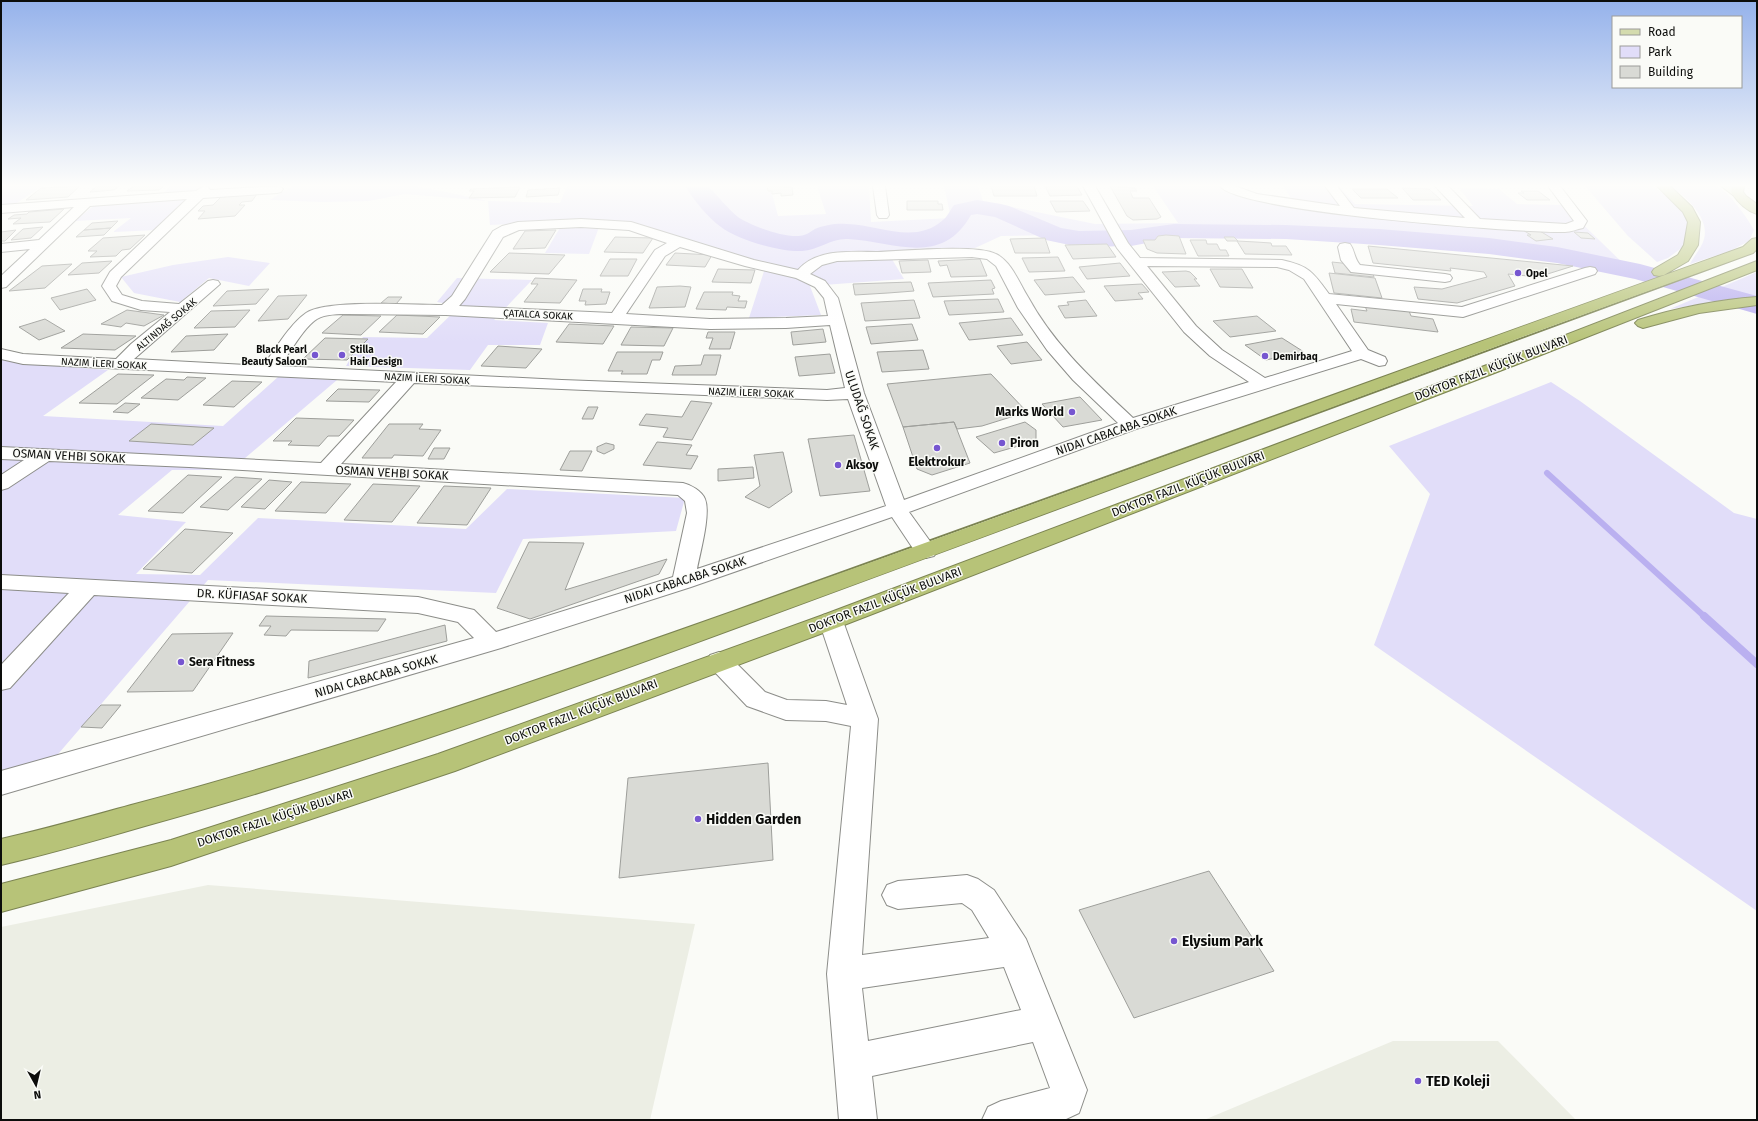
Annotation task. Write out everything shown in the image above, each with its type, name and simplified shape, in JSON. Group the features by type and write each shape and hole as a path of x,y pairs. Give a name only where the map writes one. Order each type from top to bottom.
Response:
{"highway":[{"path":"1645,286 1661,271 1683,258 1691,245 1692,238"},
{"path":"1,852 198,800 436,726 926,551 1645,286 1748,250 1757,242"},
{"path":"1,898 171,852 444,763 831,621 1646,309 1708,282 1757,265"},
{"path":"1529,354 1585,341 1663,316 1728,303 1757,301"}],"street":[{"path":"1,284 48,238"},
{"path":"153,238 115,275 109,286 117,298 141,305 182,309"},
{"name":"ULUDAĞ SOKAK","path":"446,310 458,298 495,238"},
{"name":"ULUDAĞ SOKAK","path":"667,238 783,272 801,275 820,284 831,298 855,393 897,509 926,551"},
{"path":"1118,238 1190,329 1216,353 1262,383"},
{"path":"616,318 660,253 678,242"},
{"path":"1,248 42,244"},
{"path":"1345,247 1348,260 1356,269 1388,289 1464,312 1590,271"},
{"path":"801,275 807,267 820,260 837,257 972,253 991,256 1002,264 1026,308 1053,346 1079,376 1130,425"},
{"path":"1136,262 1277,263 1290,265 1302,270 1309,276 1362,353 1379,361"},
{"path":"1324,298 1388,289 1445,278"},
{"path":"120,364 212,284"},
{"name":"ÇATALCA SOKAK","path":"268,371 302,326 312,316 327,311 348,309 446,310 710,324 786,323 836,320"},
{"name":"NIDAI CABACABA SOKAK","path":"1,783 492,642 683,582 897,509 1130,425 1362,353"},
{"path":"1,354 23,359 410,378 811,394 855,393"},
{"path":"326,469 410,378"},
{"name":"OSMAN VEHBI SOKAK","path":"1,453 43,456 189,461 683,489 695,499 697,513 683,582"},
{"path":"1,484 43,456"},
{"name":"DR. KÜFIASAF SOKAK","path":"1,582 418,605 466,616 492,642"},
{"path":"1,682 88,587"},
{"path":"831,621 865,718 844,974 858,1120"},
{"path":"719,661 756,699 786,710 826,711 865,718"},
{"path":"898,895 967,889 983,900 1014,950 1069,1090 1066,1100 1051,1107 1001,1120"},
{"path":"844,974 1014,950"},
{"path":"852,1062 1043,1023"}],"shaded area":[{"path":"208,885 695,924 650,1120 1,1120 1,927"},
{"name":"TED Koleji","path":"1393,1041 1498,1041 1576,1120 1204,1120"}],"green space":[{"path":"554,238 595,238 589,254 545,253"},
{"path":"664,238 996,238 975,248 887,251 904,279 810,286 821,315 749,318 766,265"},
{"path":"1057,238 1145,238 1129,241 1071,243"},
{"path":"1312,238 1597,238 1633,273 1551,258"},
{"path":"1631,238 1690,238 1691,241 1668,258 1657,262"},
{"path":"1750,238 1749,241 1730,251 1690,264 1704,239"},
{"path":"228,257 270,263 249,286 209,278 180,302 134,293 121,277 173,265"},
{"path":"1757,272 1757,296 1670,309"},
{"path":"457,278 532,280 494,320 548,323 540,345 488,345 470,370 346,366 363,337 427,338 460,306 437,302"},
{"path":"1,359 19,363 108,370 43,416 223,426 278,377 337,380 231,470 172,470 118,515 186,522 136,574 200,575 258,518 466,529 507,489 685,498 676,531 523,539 496,593 208,580 34,782 1,787"},
{"path":"1551,382 1580,401 1734,513 1757,519 1757,911 1374,645 1430,494 1389,446"}],"building":[{"path":"1,238 8,238 5,241 1,241"},
{"path":"13,238 28,238 11,240"},
{"path":"103,238 141,238 130,249 122,250 116,256 90,257 97,251 88,251"},
{"path":"520,238 551,238 545,248 513,249"},
{"path":"614,238 653,238 643,253 604,252"},
{"path":"1045,238 1050,253 1015,253 1010,239"},
{"path":"1156,238 1180,238 1186,254 1157,253 1147,249 1143,240 1155,240"},
{"path":"1225,238 1235,238 1238,241 1227,241"},
{"path":"1532,238 1553,239 1536,241"},
{"path":"1190,240 1206,240 1207,244 1217,244 1220,250 1226,250 1229,256 1198,256"},
{"path":"1237,241 1271,243 1272,246 1286,246 1292,255 1245,254"},
{"path":"1107,244 1116,257 1073,259 1065,245"},
{"name":"Opel","path":"1368,246 1573,266 1538,277 1508,274 1515,286 1457,303 1418,299 1414,287 1442,289 1487,277 1484,272 1450,268 1451,271 1373,263"},
{"path":"509,253 565,255 549,274 490,272"},
{"path":"675,253 712,255 705,267 666,265"},
{"path":"1058,257 1065,271 1029,272 1022,258"},
{"path":"610,259 637,259 628,276 600,276"},
{"path":"980,259 987,276 951,277 947,265 940,266 938,261"},
{"path":"928,260 931,272 902,273 899,261"},
{"path":"112,261 99,273 68,275 82,263"},
{"path":"1332,262 1370,266 1374,277 1335,273"},
{"path":"1120,263 1130,276 1087,279 1079,267"},
{"path":"72,264 45,288 9,291 42,266"},
{"path":"718,269 755,270 751,283 712,282"},
{"path":"1210,269 1242,269 1253,288 1220,287"},
{"path":"1162,272 1190,272 1197,279 1194,279 1200,286 1175,287"},
{"path":"1329,273 1375,278 1382,298 1334,293"},
{"path":"1073,277 1085,292 1045,295 1034,280"},
{"path":"535,278 577,280 560,303 524,302 538,284 531,284"},
{"path":"991,280 995,288 992,289 994,294 933,297 928,283"},
{"path":"911,282 914,291 855,295 853,284"},
{"path":"1142,284 1149,292 1138,293 1143,299 1115,301 1104,286"},
{"path":"657,287 691,287 685,307 649,308"},
{"path":"87,289 96,300 60,310 51,298"},
{"path":"269,289 256,304 213,306 227,291"},
{"path":"583,289 602,289 601,292 610,292 606,304 585,305 586,301 579,301"},
{"path":"704,292 733,292 732,295 740,296 738,301 747,301 745,308 727,307 726,310 696,309"},
{"path":"307,295 288,319 258,321 278,296"},
{"path":"388,297 402,297 396,304 381,303"},
{"path":"998,299 1004,312 949,315 944,301"},
{"path":"914,300 920,318 865,321 861,303"},
{"path":"1086,300 1097,316 1065,318 1058,306 1069,305 1067,302"},
{"path":"1365,306 1409,311 1411,316 1433,319 1438,332 1354,322 1351,309 1367,311"},
{"path":"127,310 164,315 144,326 126,323 121,327 101,324"},
{"path":"250,310 235,327 194,328 211,311"},
{"path":"343,315 381,316 361,335 322,333"},
{"path":"397,315 440,317 423,334 379,332"},
{"path":"1257,316 1276,331 1230,337 1213,321"},
{"path":"1011,318 1023,335 969,340 959,323"},
{"path":"45,319 65,331 39,340 19,327"},
{"path":"569,324 614,326 603,344 556,342"},
{"path":"912,324 918,340 871,344 866,327"},
{"path":"631,327 673,328 664,346 621,345"},
{"path":"823,329 826,342 793,345 791,332"},
{"path":"708,332 735,332 730,349 709,349 713,338 706,338"},
{"path":"83,334 136,336 115,350 61,348"},
{"path":"228,334 214,350 171,352 186,336"},
{"path":"325,338 368,339 347,360 303,359"},
{"path":"1282,338 1304,352 1266,360 1245,345"},
{"path":"1027,342 1042,360 1011,364 997,346"},
{"path":"498,346 542,349 526,368 481,366"},
{"path":"923,350 929,369 882,372 877,352"},
{"path":"617,352 663,352 660,360 652,360 647,374 621,374 623,371 608,371"},
{"path":"830,354 835,373 799,376 795,357"},
{"path":"704,355 721,355 716,375 672,375 675,366 701,365"},
{"path":"118,374 154,375 117,404 79,403"},
{"path":"991,374 1027,412 982,426 957,429 954,422 903,427 887,384"},
{"path":"187,377 206,378 178,400 141,398 166,379 184,380"},
{"path":"232,381 262,382 234,407 203,405"},
{"path":"338,389 380,390 369,402 326,401"},
{"name":"Marks World","path":"1080,397 1102,420 1063,427 1042,404"},
{"path":"691,401 712,403 692,440 663,437 668,428 639,425 646,414 682,417"},
{"path":"125,403 140,404 128,413 113,412"},
{"path":"588,407 598,407 593,419 582,419"},
{"path":"296,418 354,420 339,436 328,436 319,446 288,445 292,441 273,441"},
{"name":"Elektrokur","path":"954,422 970,463 932,475 917,469 903,427"},
{"path":"1025,422 1036,430 1036,441 994,453 976,437"},
{"path":"151,424 214,428 193,445 129,441"},
{"path":"389,424 423,424 419,429 441,430 423,456 394,455 392,458 362,458"},
{"name":"Aksoy","path":"854,435 870,491 820,496 808,439"},
{"path":"657,442 692,445 686,455 698,456 691,469 643,465"},
{"path":"606,443 614,445 614,449 604,454 597,451 597,447"},
{"path":"434,448 450,448 444,459 428,459"},
{"path":"570,451 592,451 582,471 560,470"},
{"path":"783,452 792,492 769,508 745,497 760,486 754,455"},
{"path":"753,467 754,478 718,481 718,469"},
{"path":"188,475 222,477 183,513 148,511"},
{"path":"235,477 262,479 228,510 200,507"},
{"path":"269,480 292,482 265,509 241,507"},
{"path":"301,482 351,484 326,513 275,511"},
{"path":"373,484 420,486 392,522 344,520"},
{"path":"444,486 491,488 467,525 417,523"},
{"path":"185,529 233,533 192,573 143,569"},
{"path":"529,542 584,543 565,590 667,559 659,574 530,619 497,608"},
{"path":"266,616 386,619 378,631 291,630 286,636 264,635 271,626 259,626"},
{"path":"445,625 447,641 308,678 309,661"},
{"name":"Sera Fitness","path":"233,633 193,691 127,692 172,634"},
{"path":"101,705 121,705 102,728 81,727"},
{"name":"Hidden Garden","path":"768,763 773,860 619,878 628,778"},
{"name":"Elysium Park","path":"1209,871 1274,971 1134,1018 1079,910"}],"waterway":[{"path":"771,238 792,243 810,242 818,238"},
{"path":"893,238 915,241 930,238"},
{"path":"1075,238 1115,238"},
{"path":"1395,238 1489,246 1557,255 1640,272 1757,305"},
{"path":"1547,473 1705,617"},
{"path":"1704,616 1757,664"}],"place":[{"name":"Opel","path":"1518,273"},
{"name":"Black Pearl Beauty Saloon","path":"315,355"},
{"name":"Stilla Hair Design","path":"342,355"},
{"name":"Demirbaq","path":"1265,356"},
{"name":"Marks World","path":"1072,412"},
{"name":"Piron","path":"1002,443"},
{"name":"Elektrokur","path":"937,448"},
{"name":"Aksoy","path":"838,465"},
{"name":"Sera Fitness","path":"181,662"},
{"name":"Hidden Garden","path":"698,819"},
{"name":"Elysium Park","path":"1174,941"},
{"name":"TED Koleji","path":"1418,1081"}]}
